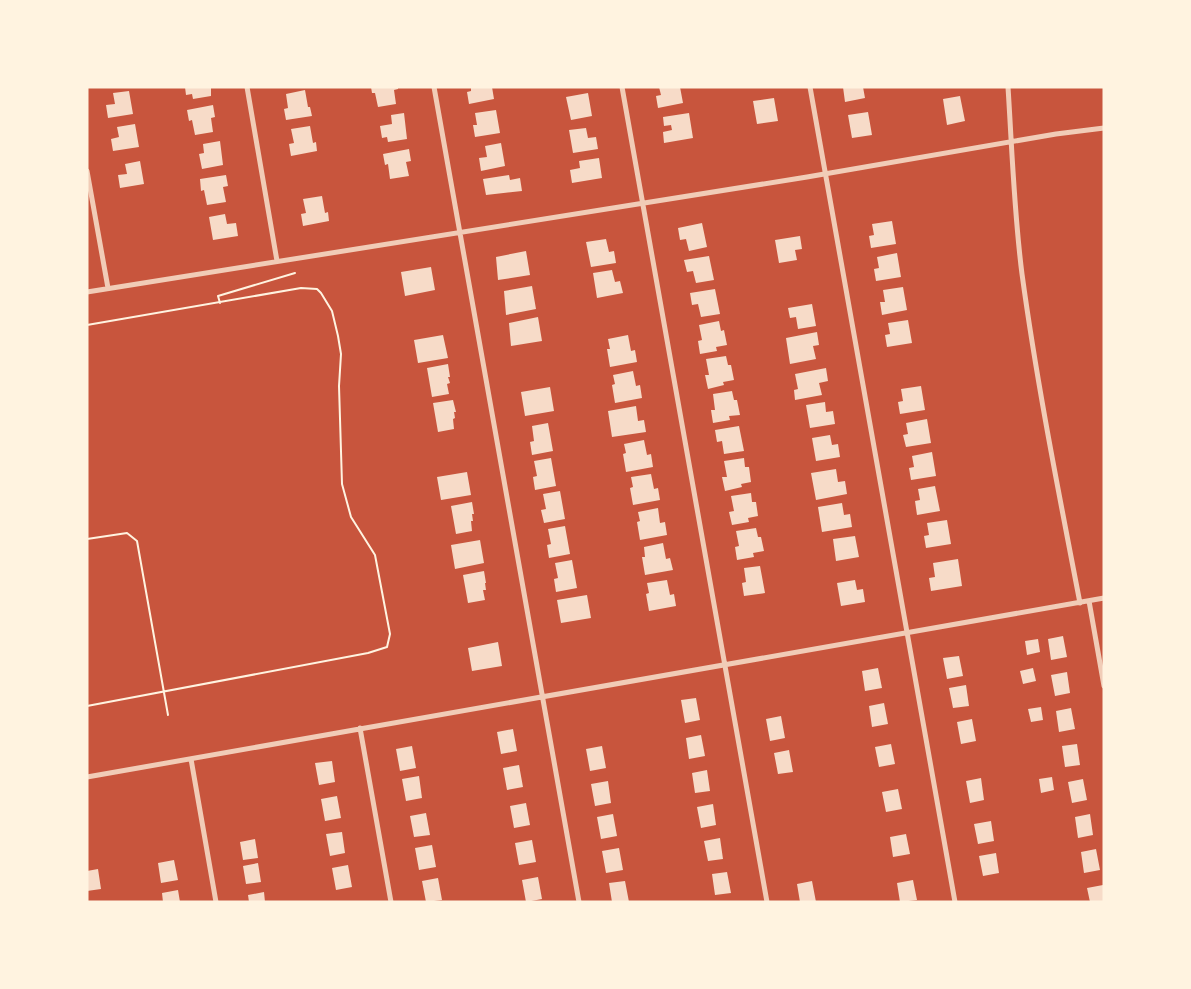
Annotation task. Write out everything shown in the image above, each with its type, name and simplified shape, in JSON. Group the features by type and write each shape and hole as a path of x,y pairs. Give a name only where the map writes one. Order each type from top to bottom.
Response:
{"street":[{"path":"247,87 277,261"},
{"path":"434,87 579,902"},
{"path":"622,87 766,902"},
{"path":"810,87 955,902"},
{"path":"1008,87 1015,216 1028,315 1080,603"},
{"path":"87,292 1104,128"},
{"path":"87,171 108,288"},
{"path":"87,777 1104,598"},
{"path":"1089,601 1104,686"},
{"path":"360,728 391,902"},
{"path":"191,759 216,902"}],"path":[{"path":"220,303 218,296 295,273"},
{"path":"87,325 310,287 317,289 332,311 341,354 339,386 342,484 351,517 375,555 390,634 389,642 382,650 87,706"},
{"path":"87,539 127,533 137,541 168,715"}],"building":[{"path":"185,87 211,87 211,96 193,99 192,94 186,95"},
{"path":"371,87 398,87 394,90 396,104 378,107"},
{"path":"471,87 492,87 494,99 469,104 467,92 471,91"},
{"path":"659,87 680,87 683,103 658,108 656,96 661,95"},
{"path":"843,87 863,87 865,98 845,102"},
{"path":"305,90 312,116 286,120 284,109 288,108 286,94"},
{"path":"129,91 133,114 108,118 106,105 115,104 113,93"},
{"path":"588,93 592,116 571,120 566,97"},
{"path":"960,96 965,121 947,125 943,99"},
{"path":"774,98 778,121 757,124 753,101"},
{"path":"213,105 215,117 211,118 213,132 195,135 187,110"},
{"path":"496,110 500,133 475,137 473,125 477,125 475,113"},
{"path":"868,112 872,135 852,138 848,115"},
{"path":"404,113 407,139 388,142 387,137 382,138 380,126 392,124 391,115"},
{"path":"689,113 693,138 664,143 663,132 672,130 671,125 664,126 663,117"},
{"path":"135,124 139,147 113,151 111,139 119,137 117,127"},
{"path":"310,126 317,151 291,156 289,144 294,143 291,129"},
{"path":"586,128 588,138 596,137 598,149 573,153 569,130"},
{"path":"220,141 223,165 202,169 199,154 204,153 203,144"},
{"path":"501,143 505,166 481,171 479,158 487,157 485,146"},
{"path":"409,149 411,161 406,162 409,176 390,179 388,164 385,165 383,154"},
{"path":"599,158 602,178 572,183 570,170 580,168 579,161"},
{"path":"140,161 144,184 120,188 118,175 127,174 125,164"},
{"path":"226,175 228,186 223,187 226,202 207,205 204,190 201,191 200,179"},
{"path":"509,175 510,180 520,178 522,191 486,195 483,179"},
{"path":"322,196 329,221 303,226 301,214 306,213 303,199"},
{"path":"225,214 227,224 236,223 238,236 213,240 209,217"},
{"path":"892,221 896,244 871,248 869,236 874,235 872,224"},
{"path":"702,223 707,247 689,251 686,239 680,240 678,228"},
{"path":"800,236 802,249 795,250 797,260 779,263 775,240"},
{"path":"606,239 609,252 614,251 616,263 591,267 586,242"},
{"path":"526,251 530,275 498,280 496,257"},
{"path":"897,253 901,277 876,281 874,269 879,268 877,257"},
{"path":"709,256 714,280 696,283 693,271 687,272 684,260"},
{"path":"431,267 435,290 405,296 401,272"},
{"path":"612,270 615,282 620,281 623,293 597,298 593,273"},
{"path":"532,286 536,309 506,315 504,291"},
{"path":"903,287 907,310 882,315 880,302 885,302 883,290"},
{"path":"715,289 720,314 701,317 698,304 692,305 690,293"},
{"path":"812,304 816,326 798,329 796,317 790,318 788,308"},
{"path":"538,317 542,341 511,346 509,323"},
{"path":"908,320 912,343 887,347 885,335 890,334 888,323"},
{"path":"719,321 721,331 724,330 727,345 716,347 717,351 700,354 698,341 702,340 699,325"},
{"path":"817,332 819,345 813,346 816,359 790,364 786,338"},
{"path":"443,335 448,358 418,363 414,340"},
{"path":"628,335 631,351 635,350 637,362 610,367 608,339"},
{"path":"726,356 728,365 731,365 734,380 708,389 705,375 709,375 706,359"},
{"path":"448,364 449,394 432,397 427,368"},
{"path":"826,368 828,381 819,383 822,395 795,400 794,390 798,389 795,374"},
{"path":"633,371 636,386 640,385 642,398 615,403 613,375"},
{"path":"921,386 925,410 900,414 898,402 903,401 901,389"},
{"path":"550,387 554,411 525,416 521,392"},
{"path":"732,391 734,400 737,400 740,415 729,416 730,420 713,423 711,410 715,410 713,394"},
{"path":"453,400 456,412 454,412 455,418 453,419 454,429 438,432 433,403"},
{"path":"825,402 826,412 833,411 835,424 810,428 806,405"},
{"path":"636,406 638,421 644,420 646,432 612,437 608,411"},
{"path":"927,419 931,443 906,447 903,435 908,434 906,423"},
{"path":"548,423 553,451 532,455 530,442 534,441 532,426"},
{"path":"739,426 744,451 724,454 722,441 717,442 715,430"},
{"path":"830,435 832,445 838,444 840,457 816,461 812,438"},
{"path":"644,440 647,455 651,454 653,467 626,472 624,444"},
{"path":"932,452 936,476 911,480 909,468 914,467 912,456"},
{"path":"551,458 556,486 535,490 533,477 537,476 534,461"},
{"path":"744,458 745,467 749,467 751,482 725,491 722,477 727,477 724,461"},
{"path":"836,469 838,482 845,481 847,494 816,500 811,473"},
{"path":"467,472 471,495 441,500 437,477"},
{"path":"651,474 654,489 658,488 660,500 633,505 631,477"},
{"path":"935,486 940,511 917,515 915,501 920,500 918,489"},
{"path":"560,491 565,519 544,523 541,510 546,509 543,494"},
{"path":"751,493 752,502 756,502 758,516 748,518 749,522 732,525 729,512 734,511 731,496"},
{"path":"472,502 474,514 472,514 473,521 471,521 472,531 456,534 451,506"},
{"path":"842,503 844,515 850,514 852,527 822,532 818,507"},
{"path":"658,508 660,523 665,522 667,535 640,540 638,512"},
{"path":"947,520 951,544 926,548 924,536 929,535 927,523"},
{"path":"565,526 570,554 549,558 547,545 551,544 548,529"},
{"path":"756,528 764,551 753,553 754,557 737,560 735,547 739,546 736,531"},
{"path":"855,536 859,557 836,561 833,539"},
{"path":"480,540 484,563 455,569 451,545"},
{"path":"663,543 666,559 670,558 673,570 645,575 642,557 645,557 644,547"},
{"path":"958,559 962,586 931,591 929,578 935,577 933,563"},
{"path":"572,560 577,588 556,592 554,579 558,578 555,563"},
{"path":"760,566 765,593 744,596 742,583 746,582 744,568"},
{"path":"484,571 485,600 468,603 463,575"},
{"path":"667,580 670,595 674,594 676,606 649,611 647,583"},
{"path":"855,580 857,590 863,589 865,602 841,606 837,583"},
{"path":"587,595 591,618 561,623 557,600"},
{"path":"1063,636 1067,657 1051,660 1048,639"},
{"path":"1038,639 1040,652 1027,655 1025,641"},
{"path":"498,642 502,666 472,671 468,648"},
{"path":"959,656 963,676 947,679 943,658"},
{"path":"878,668 882,688 865,691 862,671"},
{"path":"1033,668 1036,681 1023,684 1020,671"},
{"path":"1067,672 1070,693 1055,696 1051,675"},
{"path":"966,685 969,706 953,708 949,688"},
{"path":"696,698 700,720 685,723 681,700"},
{"path":"884,703 888,724 872,727 869,706"},
{"path":"1041,707 1043,720 1031,722 1028,709"},
{"path":"1071,708 1075,729 1059,732 1056,711"},
{"path":"781,716 785,738 770,741 766,719"},
{"path":"972,719 976,741 961,744 957,722"},
{"path":"513,729 517,751 501,754 497,732"},
{"path":"701,735 705,756 689,759 686,738"},
{"path":"891,744 895,764 879,767 875,747"},
{"path":"1077,744 1080,765 1065,767 1062,746"},
{"path":"412,746 416,768 400,771 396,749"},
{"path":"602,746 606,768 590,771 586,749"},
{"path":"789,750 793,772 778,774 774,753"},
{"path":"332,761 335,782 319,785 315,763"},
{"path":"519,765 523,787 507,790 503,768"},
{"path":"707,770 710,791 695,793 692,773"},
{"path":"419,776 422,798 406,801 402,779"},
{"path":"1052,777 1054,790 1041,793 1039,779"},
{"path":"981,778 984,800 970,803 966,781"},
{"path":"1083,779 1087,800 1072,803 1068,782"},
{"path":"608,781 611,803 595,806 591,784"},
{"path":"898,789 902,809 886,812 882,792"},
{"path":"337,796 341,818 325,821 321,799"},
{"path":"526,803 530,825 514,828 510,806"},
{"path":"713,804 716,825 701,828 697,807"},
{"path":"426,813 430,835 414,837 410,816"},
{"path":"613,814 617,836 601,839 597,817"},
{"path":"1090,814 1093,835 1078,838 1075,817"},
{"path":"991,821 994,841 978,844 974,824"},
{"path":"342,832 345,853 330,856 326,834"},
{"path":"906,834 910,854 893,857 890,837"},
{"path":"720,838 723,859 708,861 704,841"},
{"path":"255,839 258,858 243,860 240,842"},
{"path":"532,840 536,862 519,865 515,843"},
{"path":"432,845 436,867 419,870 415,848"},
{"path":"619,848 623,870 606,873 602,851"},
{"path":"1096,849 1100,870 1084,873 1081,852"},
{"path":"996,853 999,873 983,876 979,856"},
{"path":"174,860 178,880 161,883 158,863"},
{"path":"258,863 261,882 246,884 243,866"},
{"path":"348,865 352,887 336,890 332,868"},
{"path":"98,869 101,889 87,891 87,871"},
{"path":"727,872 731,893 715,895 712,874"},
{"path":"538,877 542,899 526,902 522,880"},
{"path":"438,878 442,900 426,902 422,881"},
{"path":"913,880 917,900 900,902 897,883"},
{"path":"625,881 629,902 612,902 609,883"},
{"path":"812,881 816,902 800,902 797,884"},
{"path":"1103,885 1104,902 1090,902 1087,888"},
{"path":"178,890 180,902 163,902 162,893"},
{"path":"264,892 265,902 249,902 248,895"}]}
